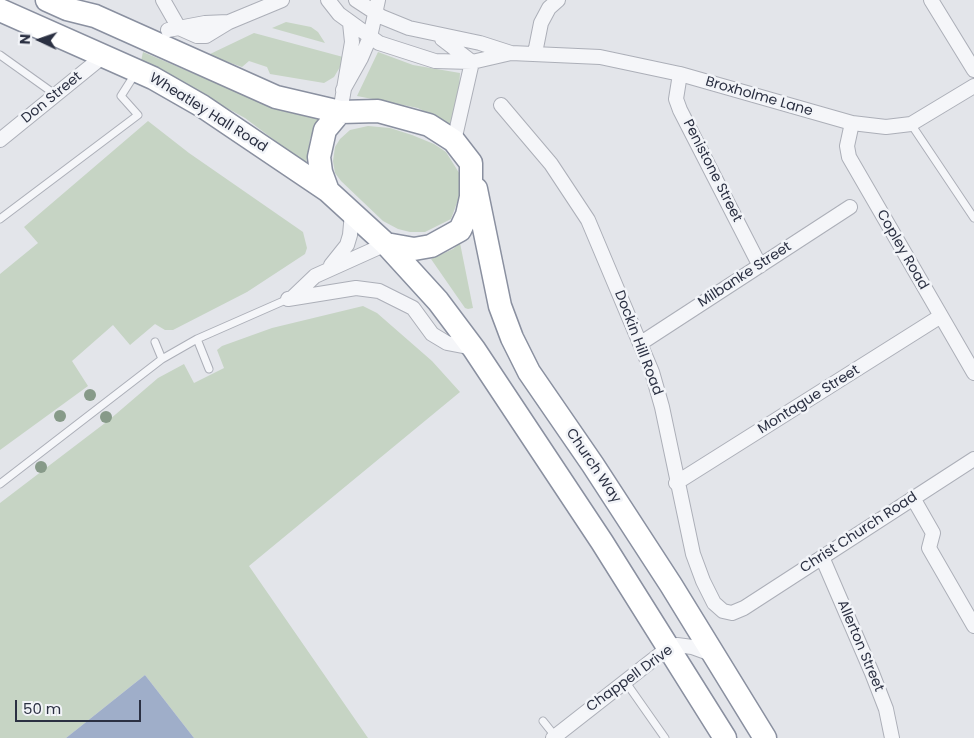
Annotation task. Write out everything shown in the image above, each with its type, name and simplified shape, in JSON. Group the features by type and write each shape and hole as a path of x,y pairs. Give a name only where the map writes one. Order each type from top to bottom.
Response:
{"highway":[{"path":"46,0 67,9 152,31 173,29"},
{"name":"Wheatley Hall Road","path":"0,10 138,71 202,106 328,191 386,244"},
{"path":"95,16 276,97 340,112 378,111 402,116 429,125 454,141 471,163 472,173 469,206 460,230 431,246 414,249 386,244"},
{"name":"Wheatley Hall Road","path":"328,191 321,172 319,157 326,130 340,112"},
{"name":"Church Way","path":"472,173 500,306 524,363 598,473 765,738"},
{"path":"386,244 438,300 473,348 602,542 725,738"}],"street":[{"path":"164,0 173,29 202,37 229,22 282,0"},
{"path":"328,0 350,23 373,39 436,61 472,62 511,53"},
{"path":"356,0 438,36 472,62"},
{"path":"342,90 373,39 379,10 387,0"},
{"path":"535,53 541,22 549,8 558,0"},
{"path":"931,0 974,70"},
{"path":"340,112 342,90 352,42 350,23"},
{"path":"438,36 480,43 511,53"},
{"name":"Broxholme Lane","path":"511,53 600,57 680,74 852,123 886,126 911,124 974,86"},
{"name":"Don Street","path":"0,140 96,62 100,54"},
{"path":"454,141 472,62"},
{"name":"Penistone Street","path":"680,74 676,99 680,110 760,266"},
{"name":"Dockin Hill Road","path":"501,105 551,164 588,220 640,343 662,407 676,483 693,554 706,588 714,603 723,611 732,613 744,608"},
{"name":"Copley Road","path":"852,123 847,146 849,157 974,373"},
{"name":"Milbanke Street","path":"640,343 850,207"},
{"path":"327,269 341,255 346,245 350,235 352,213"},
{"path":"290,298 310,279 327,269 386,244"},
{"path":"290,298 314,296 356,288 379,290 413,308 432,334 447,342 473,348"},
{"name":"Montague Street","path":"676,483 941,316"},
{"name":"Christ Church Road","path":"744,608 974,459"},
{"path":"913,498 933,533 929,548 974,626"},
{"name":"Allerton Street","path":"822,557 876,682 886,710 892,738"},
{"name":"Chappell Drive","path":"554,737 668,648 677,645 692,647 714,655"}],"lane":[{"path":"0,55 56,95"},
{"path":"0,219 138,115 121,96 138,71"},
{"path":"911,124 974,218"},
{"path":"0,484 162,358 197,339 290,298"},
{"path":"197,339 209,369"},
{"path":"155,342 162,358"},
{"path":"625,681 665,738"},
{"path":"543,721 554,737"}],"green space":[{"path":"286,22 311,27 318,32 325,43 272,28"},
{"path":"254,33 343,57 340,67 334,77 324,83 270,74 267,67 249,61 242,67 208,55"},
{"path":"143,52 282,111 319,119 310,139 306,164 245,118 141,61"},
{"path":"378,52 413,65 460,73 459,90 451,126 418,108 357,96"},
{"path":"148,121 189,153 303,232 307,248 305,254 247,292 173,330 165,330 155,324 130,345 113,325 72,361 88,386 0,450 0,274 38,243 24,227"},
{"path":"368,126 390,128 412,135 434,144 446,152 461,176 462,189 451,219 425,232 410,232 398,229 383,221 341,181 335,173 333,161 335,147 340,139 350,130"},
{"path":"460,243 473,308 468,309 465,308 431,259 453,249"},
{"path":"363,306 377,313 432,361 460,392 249,566 368,738 194,738 145,675 66,738 0,738 0,503 109,420 158,378 184,364 194,383 224,368 217,350 222,346 272,328"}],"water":[{"path":"145,675 194,738 66,738"}]}
